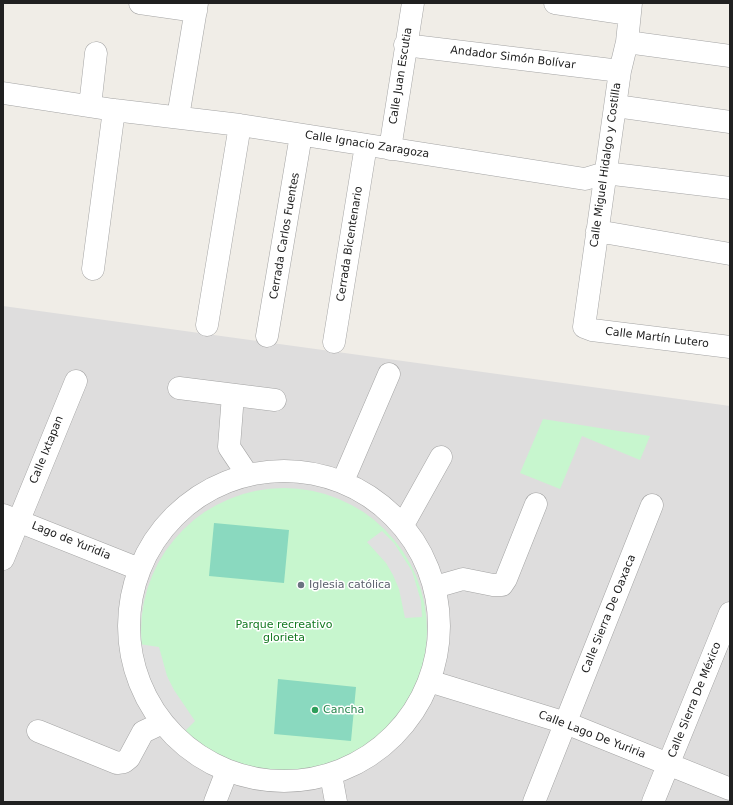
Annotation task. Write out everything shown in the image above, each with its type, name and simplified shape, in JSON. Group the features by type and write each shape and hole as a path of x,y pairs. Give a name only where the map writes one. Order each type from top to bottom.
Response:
{"street":[{"path":"140,3 197,7 178,117"},
{"name":"Calle Juan Escutia","path":"390,149 405,45 413,3"},
{"path":"555,3 630,8"},
{"name":"Calle Miguel Hidalgo y Costilla","path":"584,327 620,71 627,42 630,8"},
{"path":"627,42 730,56"},
{"name":"Andador Simón Bolívar","path":"405,45 620,71"},
{"path":"90,106 96,53"},
{"name":"Calle Ignacio Zaragoza","path":"3,93 114,110 240,125 584,179 605,173 730,188"},
{"path":"616,106 730,122"},
{"path":"93,269 114,110"},
{"path":"207,325 240,125"},
{"name":"Cerrada Carlos Fuentes","path":"268,336 302,135"},
{"name":"Cerrada Bicentenario","path":"334,342 366,145"},
{"path":"597,231 730,254"},
{"name":"Calle Martín Lutero","path":"584,327 592,330 730,347"},
{"path":"343,481 389,374"},
{"name":"Calle Ixtapan","path":"3,559 11,517 76,381"},
{"path":"179,388 275,400"},
{"path":"233,395 229,447 247,474"},
{"path":"403,525 440,457"},
{"path":"296,470 343,481 376,500 403,525 424,558 434,587 439,635 429,681 413,713 391,740 363,761 331,775 296,782 261,781 227,771 202,759 180,743 162,722 145,695 133,665 129,633 131,600 139,569 157,536 182,508 212,487 247,474 296,470"},
{"path":"434,587 463,579 493,585 502,585 506,579 536,504"},
{"name":"Calle Sierra De Oaxaca","path":"534,802 652,505"},
{"name":"Lago de Yuridia","path":"11,517 139,569"},
{"name":"Calle Sierra De México","path":"653,802 730,613"},
{"name":"Calle Lago De Yuriria","path":"429,681 566,723 730,789"},
{"path":"38,731 116,762 124,762 129,758 143,732 162,722"},
{"path":"215,802 227,771"},
{"path":"331,775 336,802"}],"shaded area":[{"path":"3,306 730,406 730,802 3,802"},
{"path":"382,531 394,543 412,571 421,601 422,617 405,618 399,589 393,575 386,563 367,542"},
{"path":"139,644 159,647 167,676 174,690 195,721 182,734 172,724 155,699 144,672"}],"green space":[{"path":"543,419 650,436 640,460 582,436 560,489 520,473"},
{"name":"Parque recreativo glorieta","path":"284,488 312,491 339,499 363,512 385,530 403,552 416,576 424,603 427,631 424,659 416,686 403,710 385,732 363,750 339,763 312,771 284,774 256,771 229,763 205,750 183,732 165,710 152,686 144,659 141,631 144,603 152,576 165,552 183,530 205,512 229,499 256,491"},
{"path":"214,523 289,530 284,583 209,576"},
{"name":"Cancha","path":"278,679 356,687 351,741 274,734"}],"place":[{"name":"Iglesia católica","path":"301,585"},
{"name":"Cancha","path":"315,710"}]}
